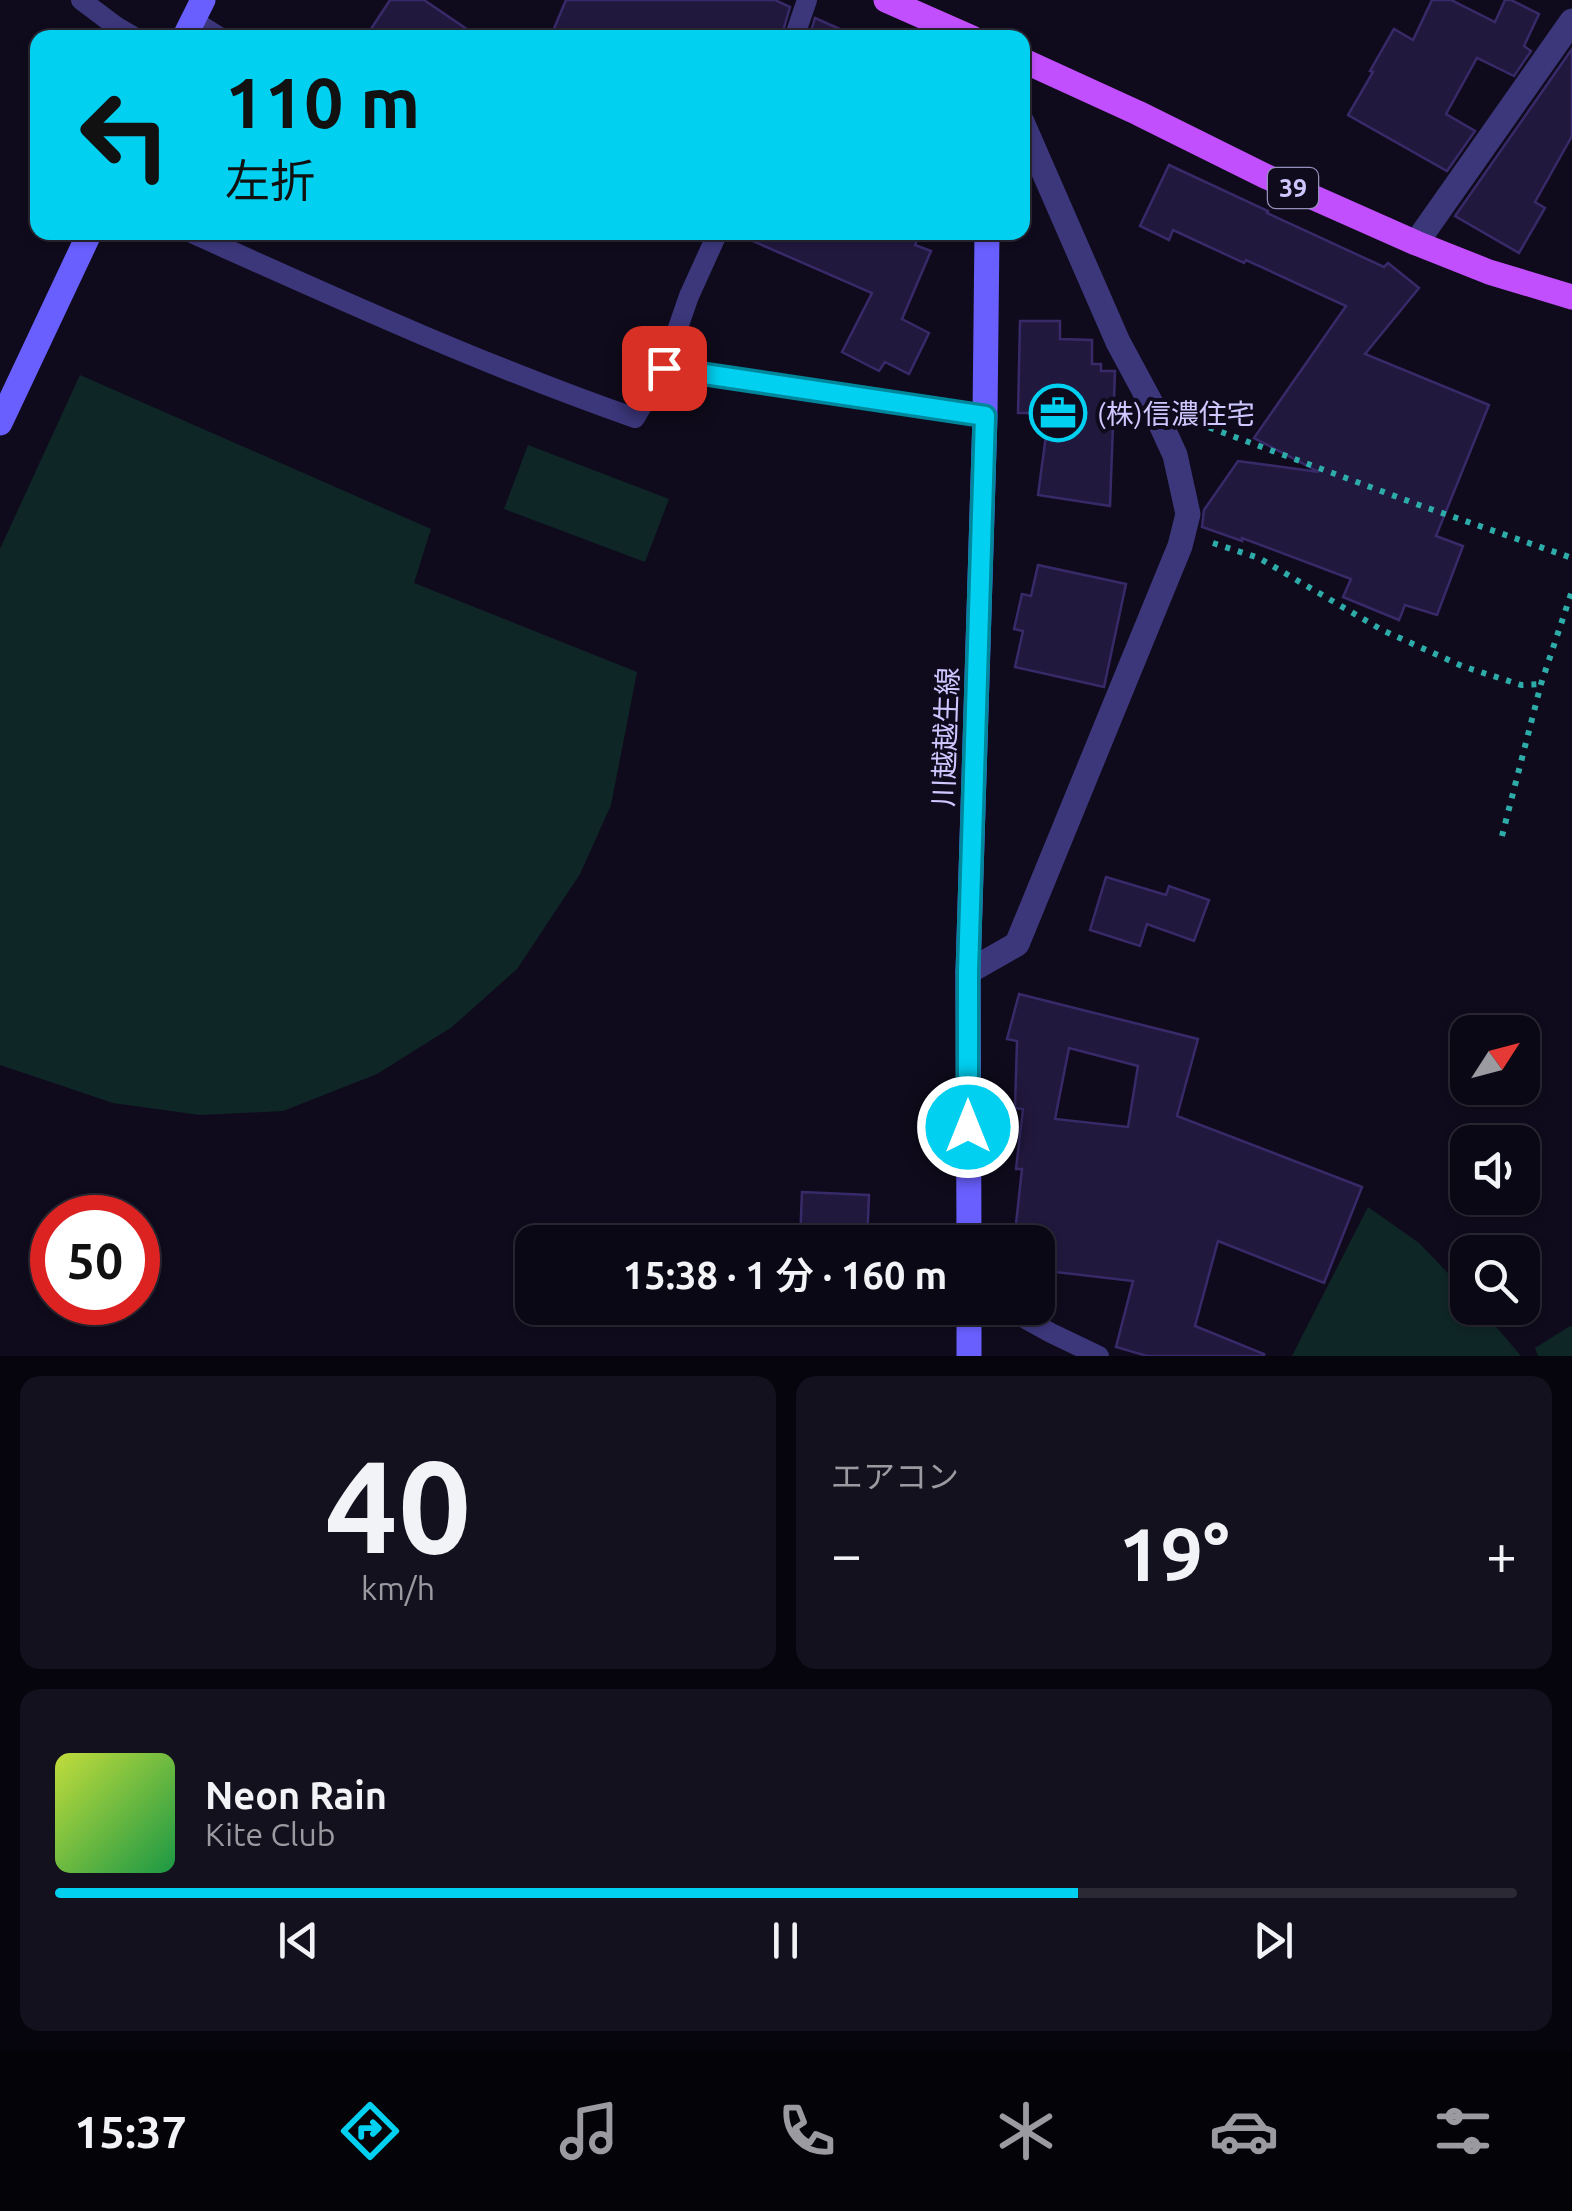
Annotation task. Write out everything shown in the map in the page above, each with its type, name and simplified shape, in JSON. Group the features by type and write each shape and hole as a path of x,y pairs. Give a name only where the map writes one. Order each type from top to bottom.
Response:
{"main road":[{"path":"886,0 954,30"},
{"name":"39","path":"1030,64 1416,244 1488,272 1572,297"},
{"path":"0,423 86,240"},
{"name":"川越越生線","path":"969,1225 968,972 988,240"},
{"path":"969,1325 969,1356"}],"street":[{"path":"1416,244 1572,22"},
{"path":"968,972 1018,944 1184,534 1188,514 1175,455 1118,342 1030,140"}],"lane":[{"path":"81,0 121,30"},
{"path":"797,30 808,0"},
{"path":"207,240 384,318 635,418 664,368 689,296 714,240"},
{"path":"664,368 985,416"},
{"path":"1037,1325 1099,1356"}],"path":[{"path":"1153,407 1572,558"},
{"path":"1184,534 1259,558 1382,630 1462,666 1521,685 1542,684"},
{"path":"1502,836 1542,684 1572,591"}],"green space":[{"path":"80,375 431,529 414,583 637,672 611,805 580,874 517,969 452,1027 377,1074 283,1111 200,1115 113,1103 0,1065 0,549"},
{"path":"528,445 669,499 645,562 504,509"},
{"path":"1368,1207 1419,1243 1450,1275 1450,1325 1495,1325 1521,1356 1292,1356"},
{"path":"1570,1326 1572,1356 1538,1356 1535,1348"}],"building":[{"path":"390,0 424,0 468,30 370,30"},
{"path":"566,0 775,0 790,7 783,30 553,30"},
{"path":"1432,0 1451,0 1495,22 1505,0 1539,14 1524,46 1531,51 1514,76 1477,58 1446,114 1475,131 1447,171 1348,115 1394,29 1413,40"},
{"path":"815,18 842,30 811,30"},
{"path":"1572,49 1572,136 1535,202 1545,208 1519,253 1455,216"},
{"path":"1169,165 1384,267 1388,263 1419,288 1365,354 1489,405 1436,536 1463,546 1437,615 1405,605 1399,620 1343,597 1351,579 1202,527 1204,510 1238,461 1319,472 1254,438 1346,306 1173,230 1169,240 1140,226"},
{"path":"750,240 917,240 915,245 931,251 902,319 929,333 909,374 885,362 879,371 842,352 872,293"},
{"path":"1020,321 1060,321 1060,339 1092,340 1092,364 1101,364 1101,371 1115,371 1110,506 1038,495 1049,413 1018,413"},
{"path":"1038,565 1126,584 1104,687 1015,667 1023,631 1014,629 1022,594 1031,596"},
{"path":"1106,877 1166,895 1169,886 1209,900 1194,941 1147,924 1140,946 1090,930"},
{"path":"1019,994 1198,1039 1177,1116 1362,1187 1324,1283 1218,1241 1195,1326 1264,1356 1147,1356 1116,1347 1133,1281 1055,1272 1055,1225 1016,1225 1022,1169 1016,1169 1023,1109 1015,1108 1017,1041 1007,1039","holes":["1069,1048 1138,1066 1128,1127 1055,1119"]},
{"path":"802,1192 869,1195 868,1225 801,1225"}],"place":[{"name":"(株)信濃住宅","path":"1058,413"}],"route":[{"path":"664,368 985,416 968,972 968,1127"}]}
